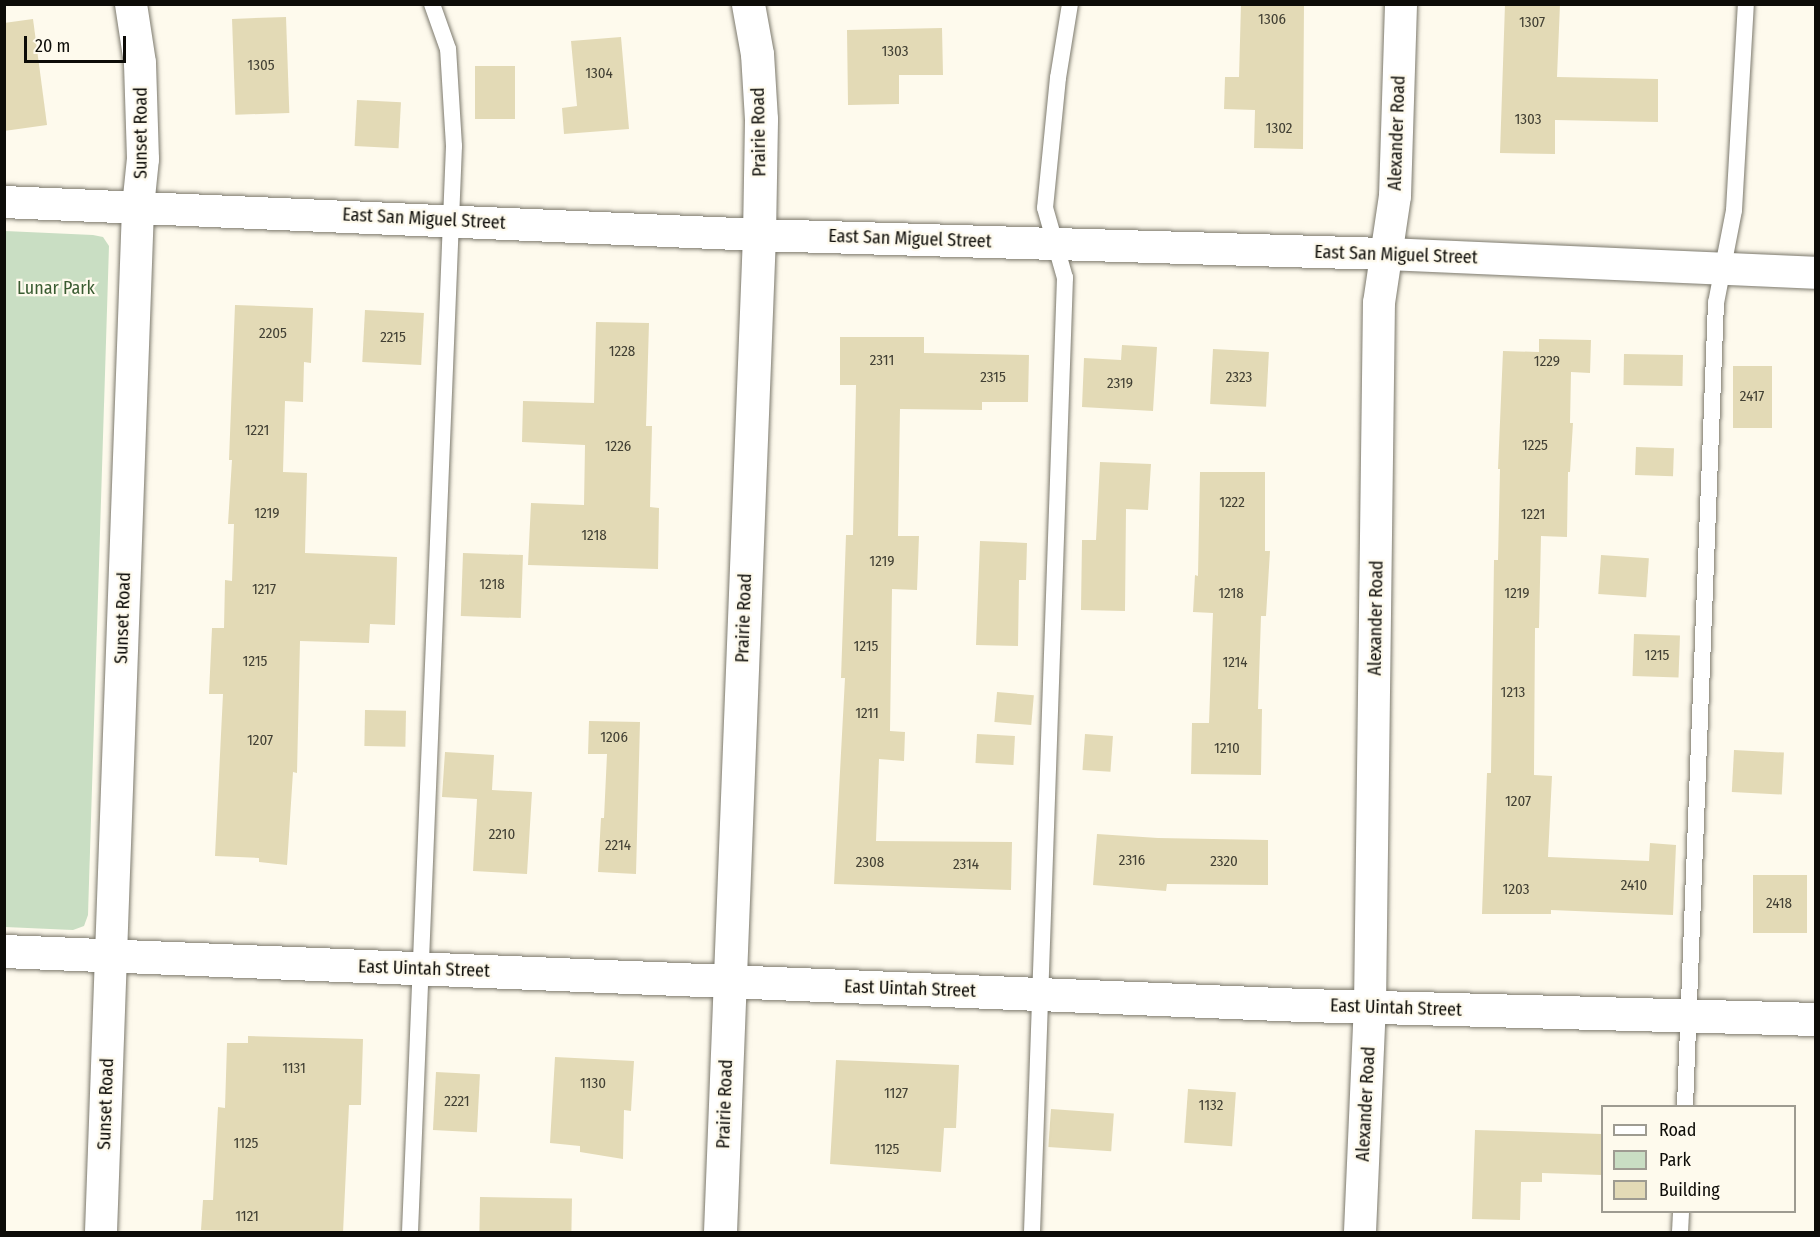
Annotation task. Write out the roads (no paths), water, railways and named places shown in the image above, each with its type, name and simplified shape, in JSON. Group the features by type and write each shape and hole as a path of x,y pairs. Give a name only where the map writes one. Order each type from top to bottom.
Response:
{"main road":[{"name":"Prairie Road","path":"720,1233 759,235 761,119 757,54 748,4"},
{"name":"East Uintah Street","path":"4,951 1370,1007 1815,1019"}],"street":[{"name":"Sunset Road","path":"101,1233 138,207 143,159 141,75 131,4"},
{"name":"Alexander Road","path":"1360,1233 1370,1007 1379,303 1395,196 1401,4"},
{"name":"East San Miguel Street","path":"4,202 759,235 1386,254 1815,273"}],"lane":[{"path":"410,1233 454,146 453,95 448,49 432,4"},
{"path":"1032,1233 1065,278 1045,208 1058,78 1070,4"},
{"path":"1685,1105 1716,303 1734,210 1746,4"},
{"path":"1680,1233 1681,1213"}],"park label":[{"name":"Lunar Park","path":"56,288"}]}
